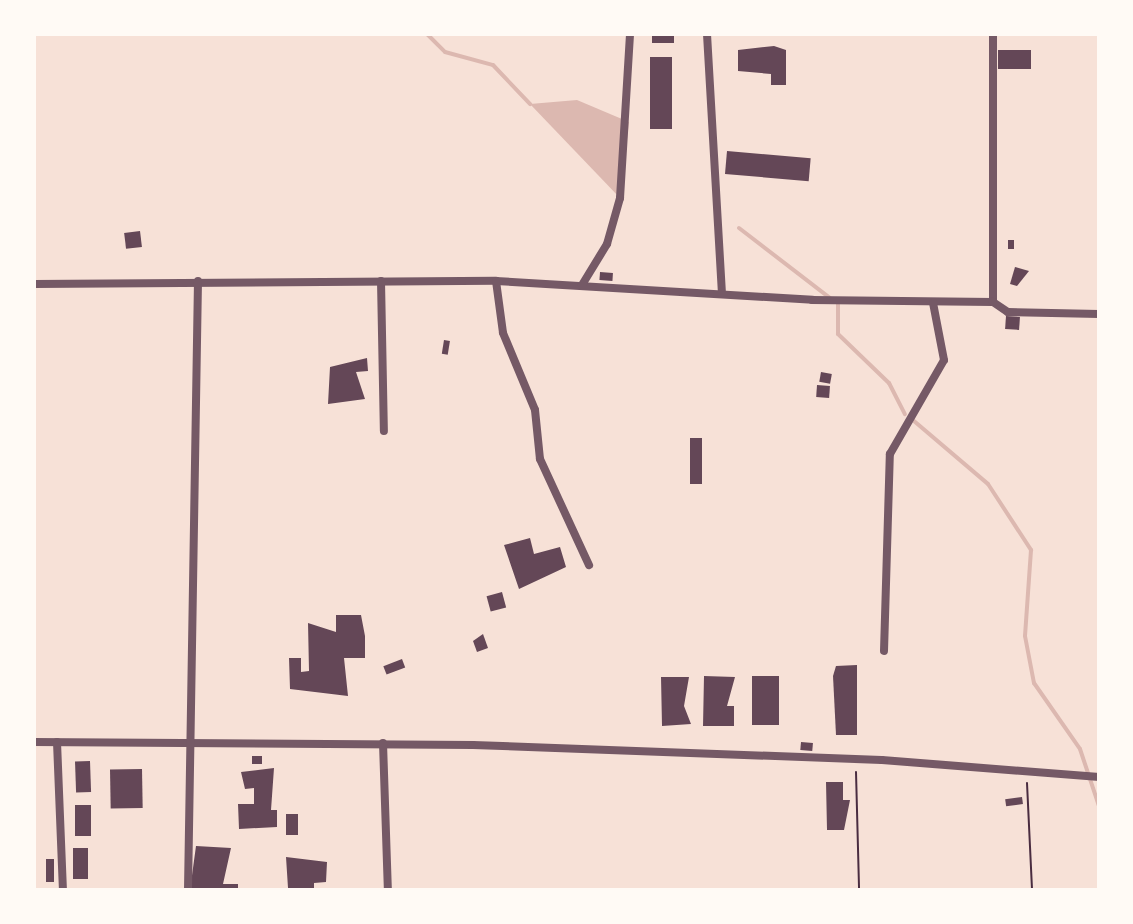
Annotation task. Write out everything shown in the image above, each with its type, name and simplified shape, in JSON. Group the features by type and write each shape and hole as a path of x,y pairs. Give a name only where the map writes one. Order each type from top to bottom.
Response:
{"street":[{"path":"582,285 607,244 620,198 630,34"},
{"path":"707,34 722,291"},
{"path":"993,34 993,302"},
{"path":"188,890 188,741 196,711 198,281"},
{"path":"381,281 384,431"},
{"path":"496,281 503,333 535,410 540,459 589,565"},
{"path":"34,284 496,281 933,303 993,302 1008,312 1099,314"},
{"path":"884,651 890,454 944,360 933,303"},
{"path":"34,742 383,743 857,759 1099,777"},
{"path":"57,742 63,890"},
{"path":"383,743 388,890"}],"path":[{"path":"857,759 859,890"},
{"path":"1024,770 1032,890"}],"shaded area":[{"path":"577,100 629,122 620,198 530,104"}],"building":[{"path":"652,34 674,34 674,43 652,43"},
{"path":"774,46 786,50 786,85 771,85 771,74 738,71 738,50"},
{"path":"998,50 1031,50 1031,69 998,69"},
{"path":"650,57 672,57 672,129 650,129"},
{"path":"727,151 811,158 809,181 725,174"},
{"path":"140,231 142,247 126,249 124,233"},
{"path":"1008,240 1014,240 1014,249 1008,249"},
{"path":"1015,267 1029,271 1017,286 1010,284"},
{"path":"600,272 613,273 612,281 599,280"},
{"path":"1006,316 1020,317 1019,330 1005,329"},
{"path":"444,340 450,341 448,355 442,354"},
{"path":"367,358 368,371 356,372 365,399 328,404 330,367"},
{"path":"821,372 832,374 830,384 819,382"},
{"path":"817,385 830,386 829,398 816,397"},
{"path":"690,438 702,438 702,484 690,484"},
{"path":"530,538 534,554 560,547 566,567 519,589 504,545"},
{"path":"502,592 506,607 491,612 487,596"},
{"path":"336,615 361,615 365,636 365,658 344,658 348,696 290,689 289,658 301,658 301,672 309,671 308,623 336,632"},
{"path":"483,634 488,648 477,652 473,641"},
{"path":"402,659 405,667 387,675 383,666"},
{"path":"857,665 857,735 836,735 833,676 836,666"},
{"path":"704,676 735,677 727,706 734,706 734,726 703,726"},
{"path":"752,676 779,676 779,725 752,725"},
{"path":"661,677 689,677 684,706 691,724 662,726"},
{"path":"801,742 813,743 812,751 800,750"},
{"path":"252,756 262,756 262,764 252,764"},
{"path":"90,761 91,792 76,793 75,762"},
{"path":"274,768 271,810 277,810 277,827 239,829 238,804 254,804 254,788 245,789 241,772"},
{"path":"142,769 143,808 111,809 110,770"},
{"path":"826,782 843,782 843,800 850,800 844,830 827,830"},
{"path":"1022,797 1023,804 1006,806 1005,799"},
{"path":"75,805 91,805 91,836 75,836"},
{"path":"286,814 298,814 298,835 286,835"},
{"path":"196,846 231,848 223,884 238,884 238,890 190,890"},
{"path":"73,848 88,848 88,879 73,879"},
{"path":"286,857 327,862 326,882 314,883 314,890 288,888"},
{"path":"46,859 54,859 54,882 46,882"}],"waterway":[{"path":"427,34 445,52 493,65 530,104"},
{"path":"739,228 830,298"},
{"path":"838,301 838,334 889,383 905,414"},
{"path":"914,421 988,484 1031,550 1025,636 1034,683 1080,749 1099,806"}]}
